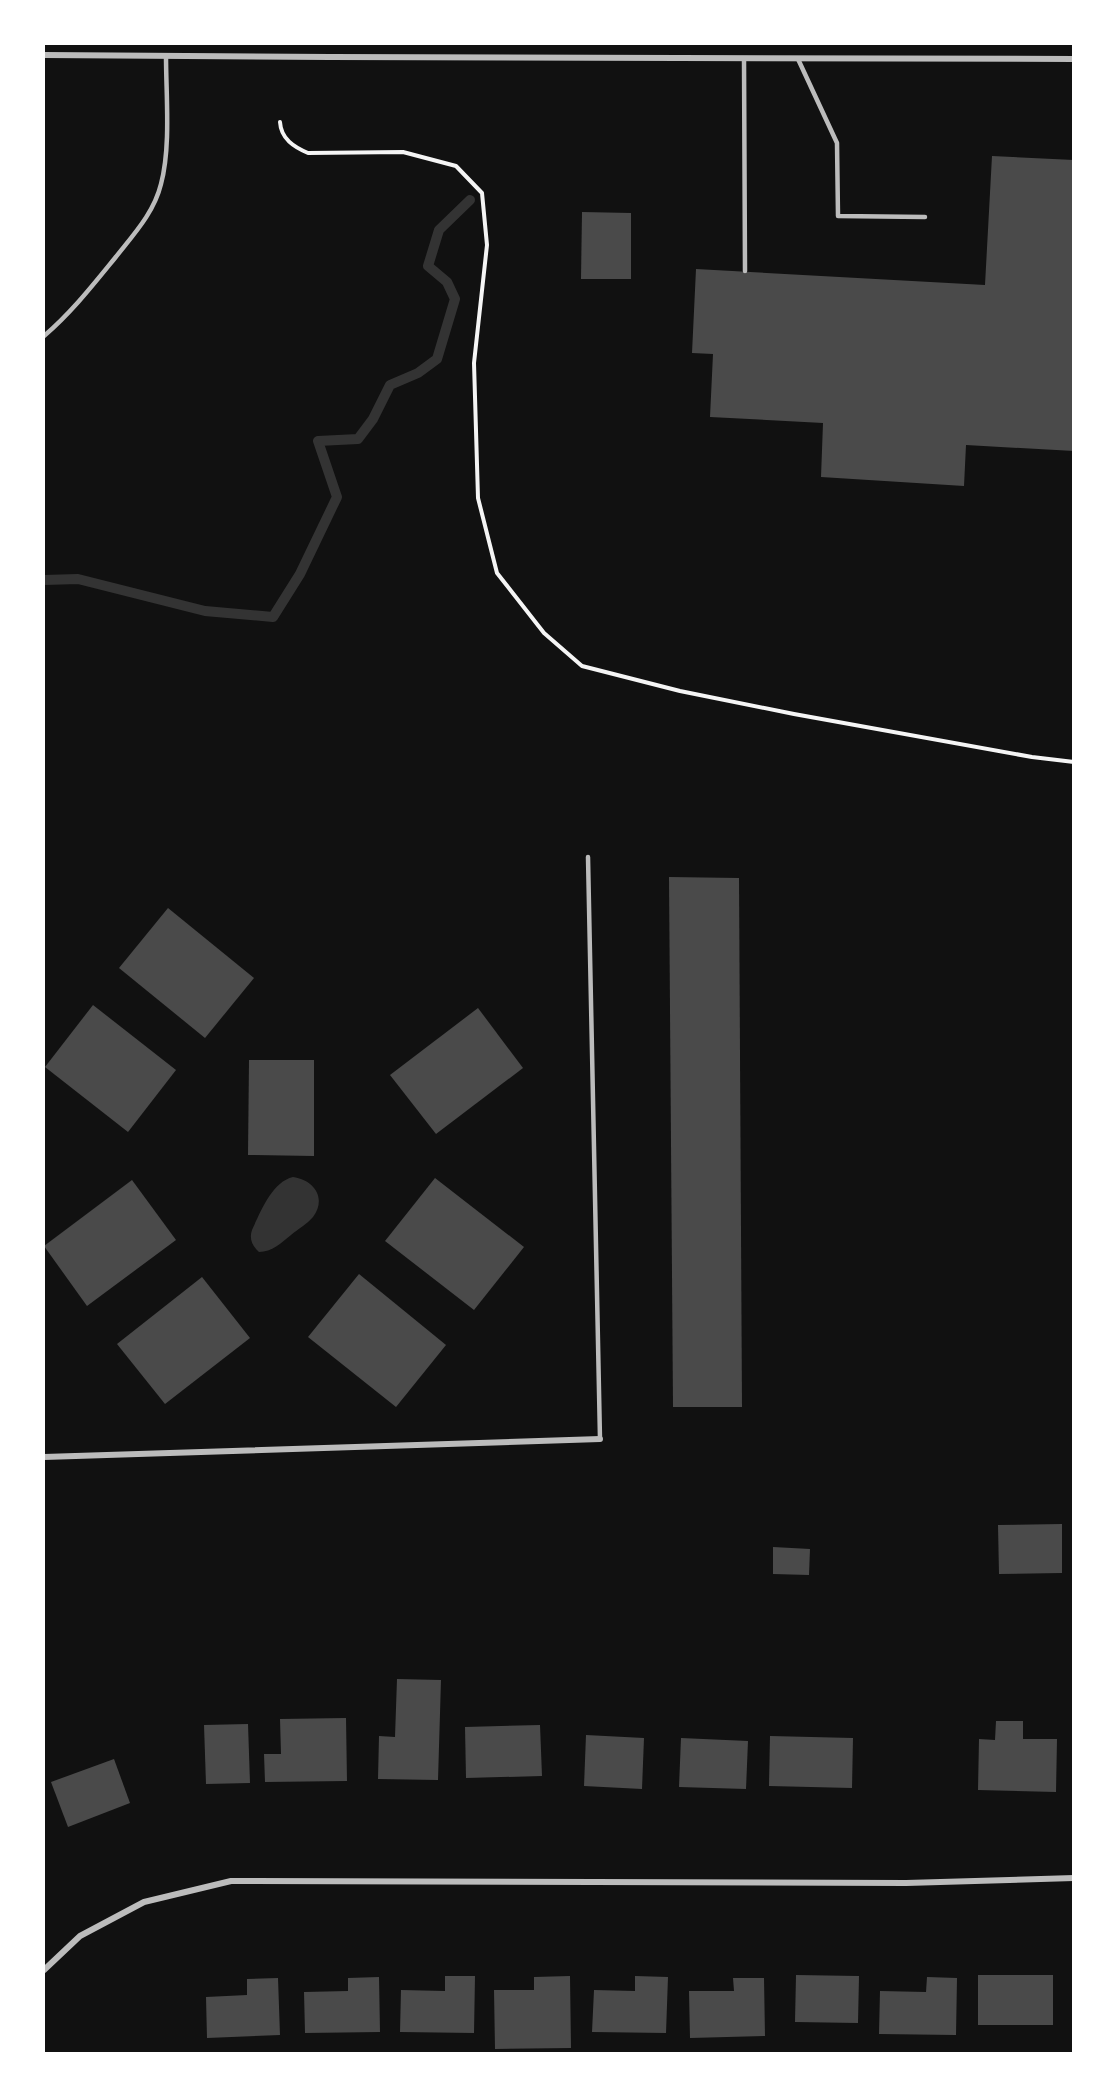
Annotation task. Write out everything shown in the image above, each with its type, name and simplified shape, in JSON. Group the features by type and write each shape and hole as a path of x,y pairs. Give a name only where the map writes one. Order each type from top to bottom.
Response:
{"street":[{"path":"44,54 1074,59"},
{"path":"44,1457 600,1439"},
{"path":"44,1970 80,1936 144,1902 231,1881 906,1883 1074,1878"}],"lane":[{"path":"44,336 88,291 149,216 161,185 166,152 166,56"},
{"path":"744,59 745,271"},
{"path":"798,59 837,143 838,216 925,217"},
{"path":"588,857 600,1439"}],"path":[{"path":"280,122 280,129 294,148 308,153 403,152 456,166 482,193 487,245 474,363 478,498 497,573 544,633 582,666 680,691 794,714 1032,757 1074,762"}],"shaded area":[{"path":"293,1177 307,1182 316,1191 319,1203 317,1210 308,1222 280,1244 272,1249 259,1252 252,1242 252,1230 273,1191"}],"building":[{"path":"992,156 1074,160 1074,451 966,445 964,486 821,477 823,423 710,417 713,354 692,353 696,269 985,285"},
{"path":"582,212 631,213 631,279 581,279"},
{"path":"669,877 739,878 742,1407 673,1407"},
{"path":"168,908 254,978 205,1038 119,968"},
{"path":"93,1005 176,1070 128,1132 45,1067"},
{"path":"478,1008 523,1068 436,1134 390,1075"},
{"path":"249,1060 314,1060 314,1156 248,1155"},
{"path":"435,1178 524,1247 474,1310 385,1241"},
{"path":"132,1180 176,1240 87,1306 44,1246"},
{"path":"359,1274 446,1345 396,1407 308,1337"},
{"path":"202,1277 250,1338 165,1404 117,1344"},
{"path":"1062,1524 1062,1573 999,1574 998,1525"},
{"path":"773,1547 810,1549 809,1575 773,1574"},
{"path":"397,1679 441,1680 438,1780 378,1779 379,1736 395,1737"},
{"path":"346,1718 347,1781 265,1782 264,1754 281,1754 280,1719"},
{"path":"996,1721 1023,1721 1023,1739 1057,1739 1056,1792 978,1790 979,1739 995,1740"},
{"path":"248,1724 250,1783 206,1784 204,1725"},
{"path":"540,1725 542,1776 466,1778 465,1727"},
{"path":"586,1735 644,1738 642,1789 584,1786"},
{"path":"770,1736 853,1738 852,1788 769,1786"},
{"path":"681,1738 748,1741 746,1789 679,1787"},
{"path":"114,1759 130,1803 68,1827 51,1782"},
{"path":"796,1975 859,1976 858,2023 795,2022"},
{"path":"978,1975 1053,1975 1053,2025 978,2025"},
{"path":"445,1976 475,1976 474,2033 400,2032 401,1990 445,1991"},
{"path":"570,1976 571,2048 495,2049 494,1990 534,1990 534,1977"},
{"path":"635,1976 668,1977 666,2033 592,2032 594,1990 635,1991"},
{"path":"379,1977 380,2032 305,2033 304,1992 348,1991 348,1978"},
{"path":"927,1977 957,1978 956,2035 879,2034 880,1991 926,1992"},
{"path":"278,1978 280,2035 207,2038 206,1997 247,1995 247,1979"},
{"path":"733,1978 764,1978 765,2036 690,2038 689,1991 734,1991"}],"waterway":[{"path":"44,580 78,579 205,611 273,617 300,574 337,497 318,441 358,439 373,419 390,385 418,373 437,359 455,299 447,282 428,266 439,230 470,200"}]}
